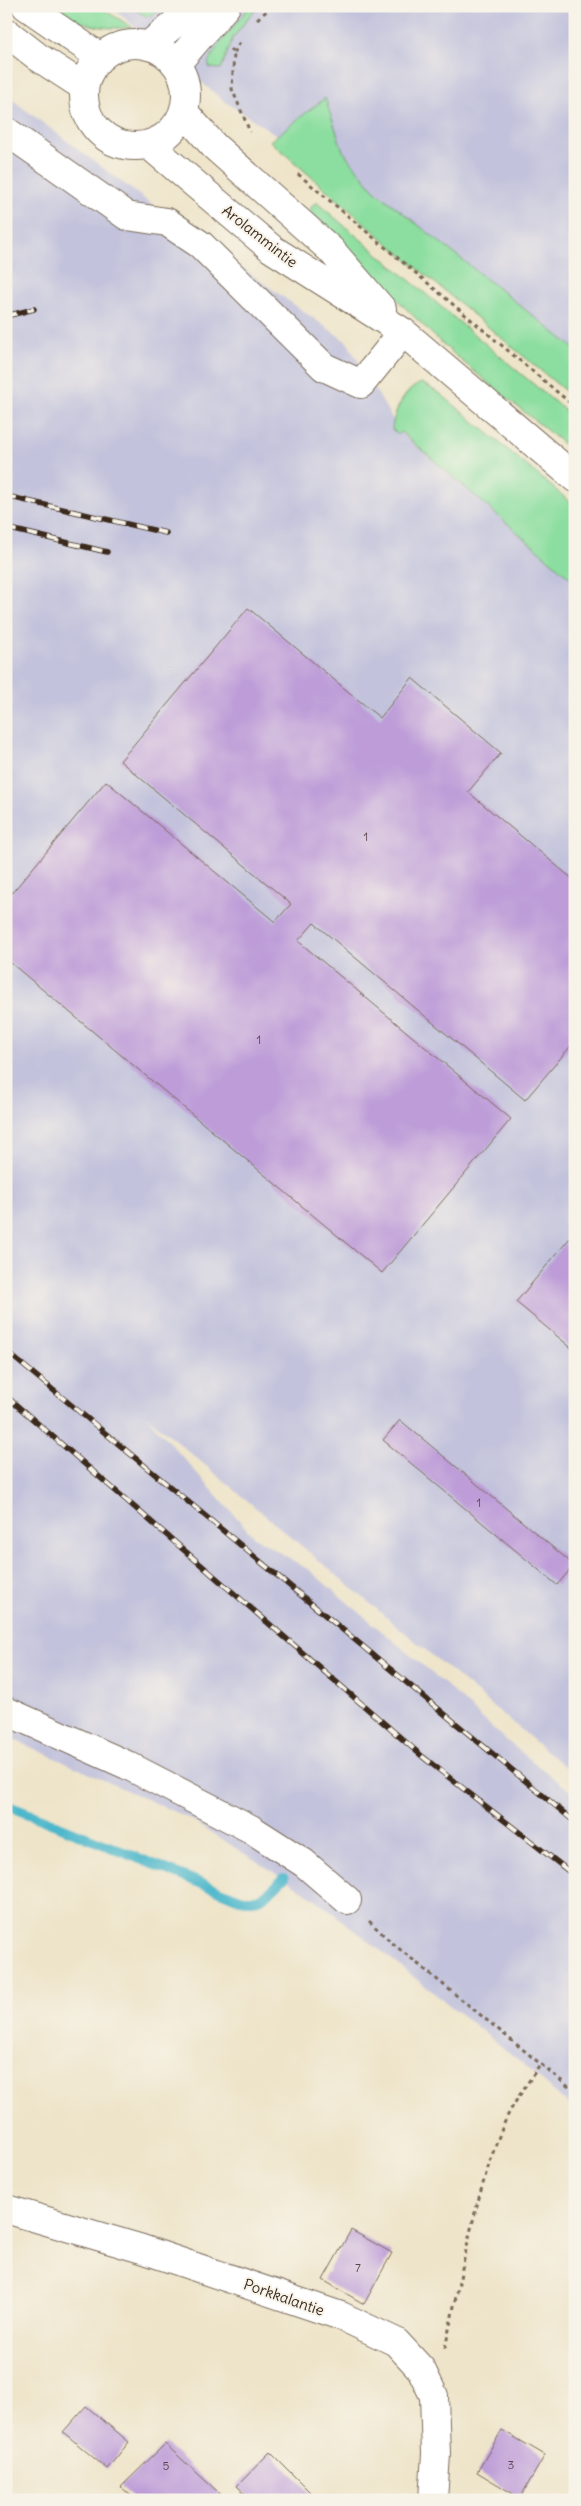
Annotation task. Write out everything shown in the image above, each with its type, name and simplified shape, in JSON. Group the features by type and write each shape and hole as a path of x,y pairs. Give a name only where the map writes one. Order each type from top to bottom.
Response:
{"street":[{"path":"26,6 100,57"},
{"path":"148,46 201,17 226,6"},
{"path":"176,64 201,17"},
{"path":"6,32 38,57 84,87"},
{"path":"131,44 148,46 163,52 176,64 184,78 187,95 184,112 176,126 164,138 149,145 132,147 115,143 101,134 90,121 84,105 84,87 90,71 100,57 114,48 131,44"},
{"name":"Arolammintie","path":"184,112 214,146 331,250 403,332"},
{"path":"6,131 127,216 167,222 201,245 324,367 361,384 403,332"},
{"name":"Arolammintie","path":"149,145 272,249 403,332 575,478"},
{"path":"6,1710 127,1765 251,1829 304,1863 347,1900"},
{"name":"Porkkalantie","path":"6,2209 142,2249 312,2306 340,2316 396,2342 421,2369 434,2396 436,2454 433,2500"}],"path":[{"path":"201,17 234,53 232,89 250,134"},
{"path":"296,172 575,407"},
{"path":"347,1900 391,1942 575,2092"},
{"path":"444,2350 483,2186 495,2147 507,2117 540,2064"}],"shaded area":[{"path":"110,6 575,6 575,375 302,151 224,101"},
{"path":"6,95 147,201 347,342 400,432 575,582 575,1775 144,1414 254,1537 309,1570 447,1686 507,1741 575,1795 575,2110 521,2062 313,1897 188,1818 6,1736"}],"green space":[{"path":"53,6 98,6 132,27 111,28 90,25 80,22"},
{"path":"128,6 164,6 148,17"},
{"path":"250,6 261,6 251,14 233,38 221,69 210,68 208,63 217,47"},
{"path":"325,98 343,151 374,190 575,349 575,399 399,253 270,141"},
{"path":"316,202 575,419 575,453 437,339 309,210"},
{"path":"422,383 442,395 575,506 575,582 401,432 398,435 392,429 401,401 410,390"}],"building":[{"path":"248,608 380,718 412,678 501,753 468,792 575,881 575,1041 525,1100 314,923 298,941 511,1119 382,1273 6,959 6,900 106,781 275,922 291,904 120,761"},
{"path":"575,1232 575,1351 516,1302"},
{"path":"400,1420 574,1565 557,1585 383,1440"},
{"path":"351,2230 392,2253 364,2304 323,2280"},
{"path":"86,2406 129,2442 107,2469 63,2432"},
{"path":"502,2430 545,2455 520,2498 477,2472"},
{"path":"165,2444 227,2500 136,2500 121,2487"},
{"path":"270,2452 310,2492 301,2500 252,2500 237,2486"}],"waterway":[{"path":"6,1805 240,1899 254,1900 265,1896 284,1878"}],"railway":[{"path":"6,316 34,309"},
{"path":"6,496 166,533"},
{"path":"6,528 107,552"},
{"path":"6,1351 575,1822"},
{"path":"6,1396 423,1757 575,1876"}]}
